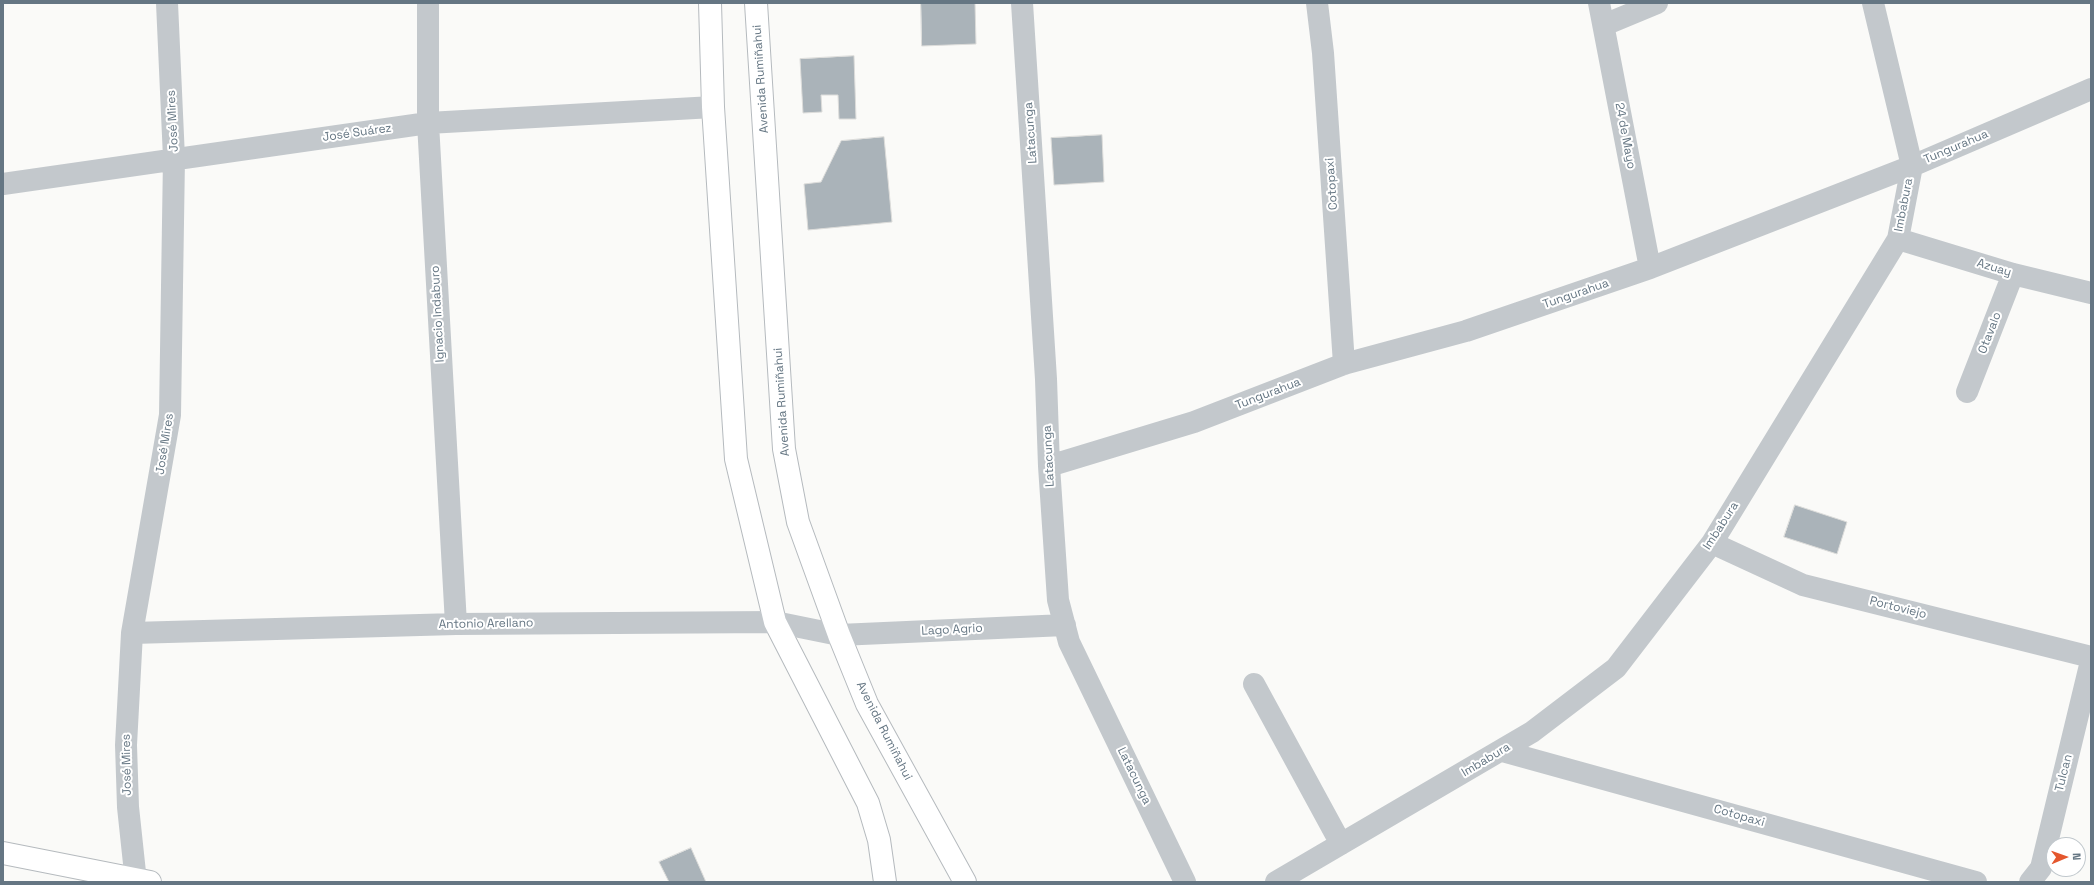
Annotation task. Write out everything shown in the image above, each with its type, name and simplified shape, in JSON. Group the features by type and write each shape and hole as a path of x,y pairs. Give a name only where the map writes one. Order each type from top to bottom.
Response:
{"main road":[{"path":"710,3 713,108 736,459 775,622 868,803 879,840 885,882"},
{"name":"Avenida Rumiñahui","path":"756,3 784,449 798,522 839,635 867,704 966,882"},
{"path":"3,853 141,881"}],"street":[{"name":"José Mires","path":"141,881 128,807 126,745 132,633 170,415 174,158 167,3"},
{"name":"Ignacio Indaburo","path":"428,3 428,123 456,624"},
{"name":"Latacunga","path":"1022,3 1046,379 1049,466 1058,600 1069,642 1185,882"},
{"name":"Cotopaxi","path":"1317,3 1324,60 1344,364"},
{"name":"24 de Mayo","path":"1599,3 1650,268"},
{"path":"1604,25 1657,3"},
{"name":"Imbabura","path":"1276,882 1502,751 1532,732 1616,668 1712,543 1898,239 1912,166 1873,3"},
{"name":"Tungurahua","path":"1049,466 1194,422 1344,364 1466,331 1650,268 1912,166 2091,90"},
{"name":"José Suárez","path":"3,184 174,158 428,123 713,108"},
{"name":"Azuay","path":"1898,239 2013,274 2091,293"},
{"name":"Otavalo","path":"1967,392 2013,274"},
{"name":"Portoviejo","path":"1712,543 1803,585 2091,656"},
{"name":"Antonio Arellano","path":"132,633 456,624 775,622 839,635"},
{"name":"Lago Agrio","path":"839,635 1065,625"},
{"name":"Tulcan","path":"2030,882 2041,868 2091,661"},
{"path":"1254,684 1341,844"},
{"name":"Cotopaxi","path":"1502,751 1976,882"}],"building":[{"path":"921,3 975,3 976,44 922,46"},
{"path":"854,56 856,119 839,119 838,95 821,95 822,112 803,113 800,59"},
{"path":"1102,135 1104,182 1054,185 1051,138"},
{"path":"884,137 892,222 808,230 804,184 821,182 841,141"},
{"path":"1795,505 1847,522 1837,554 1784,537"},
{"path":"691,848 706,882 669,882 659,862"}]}
